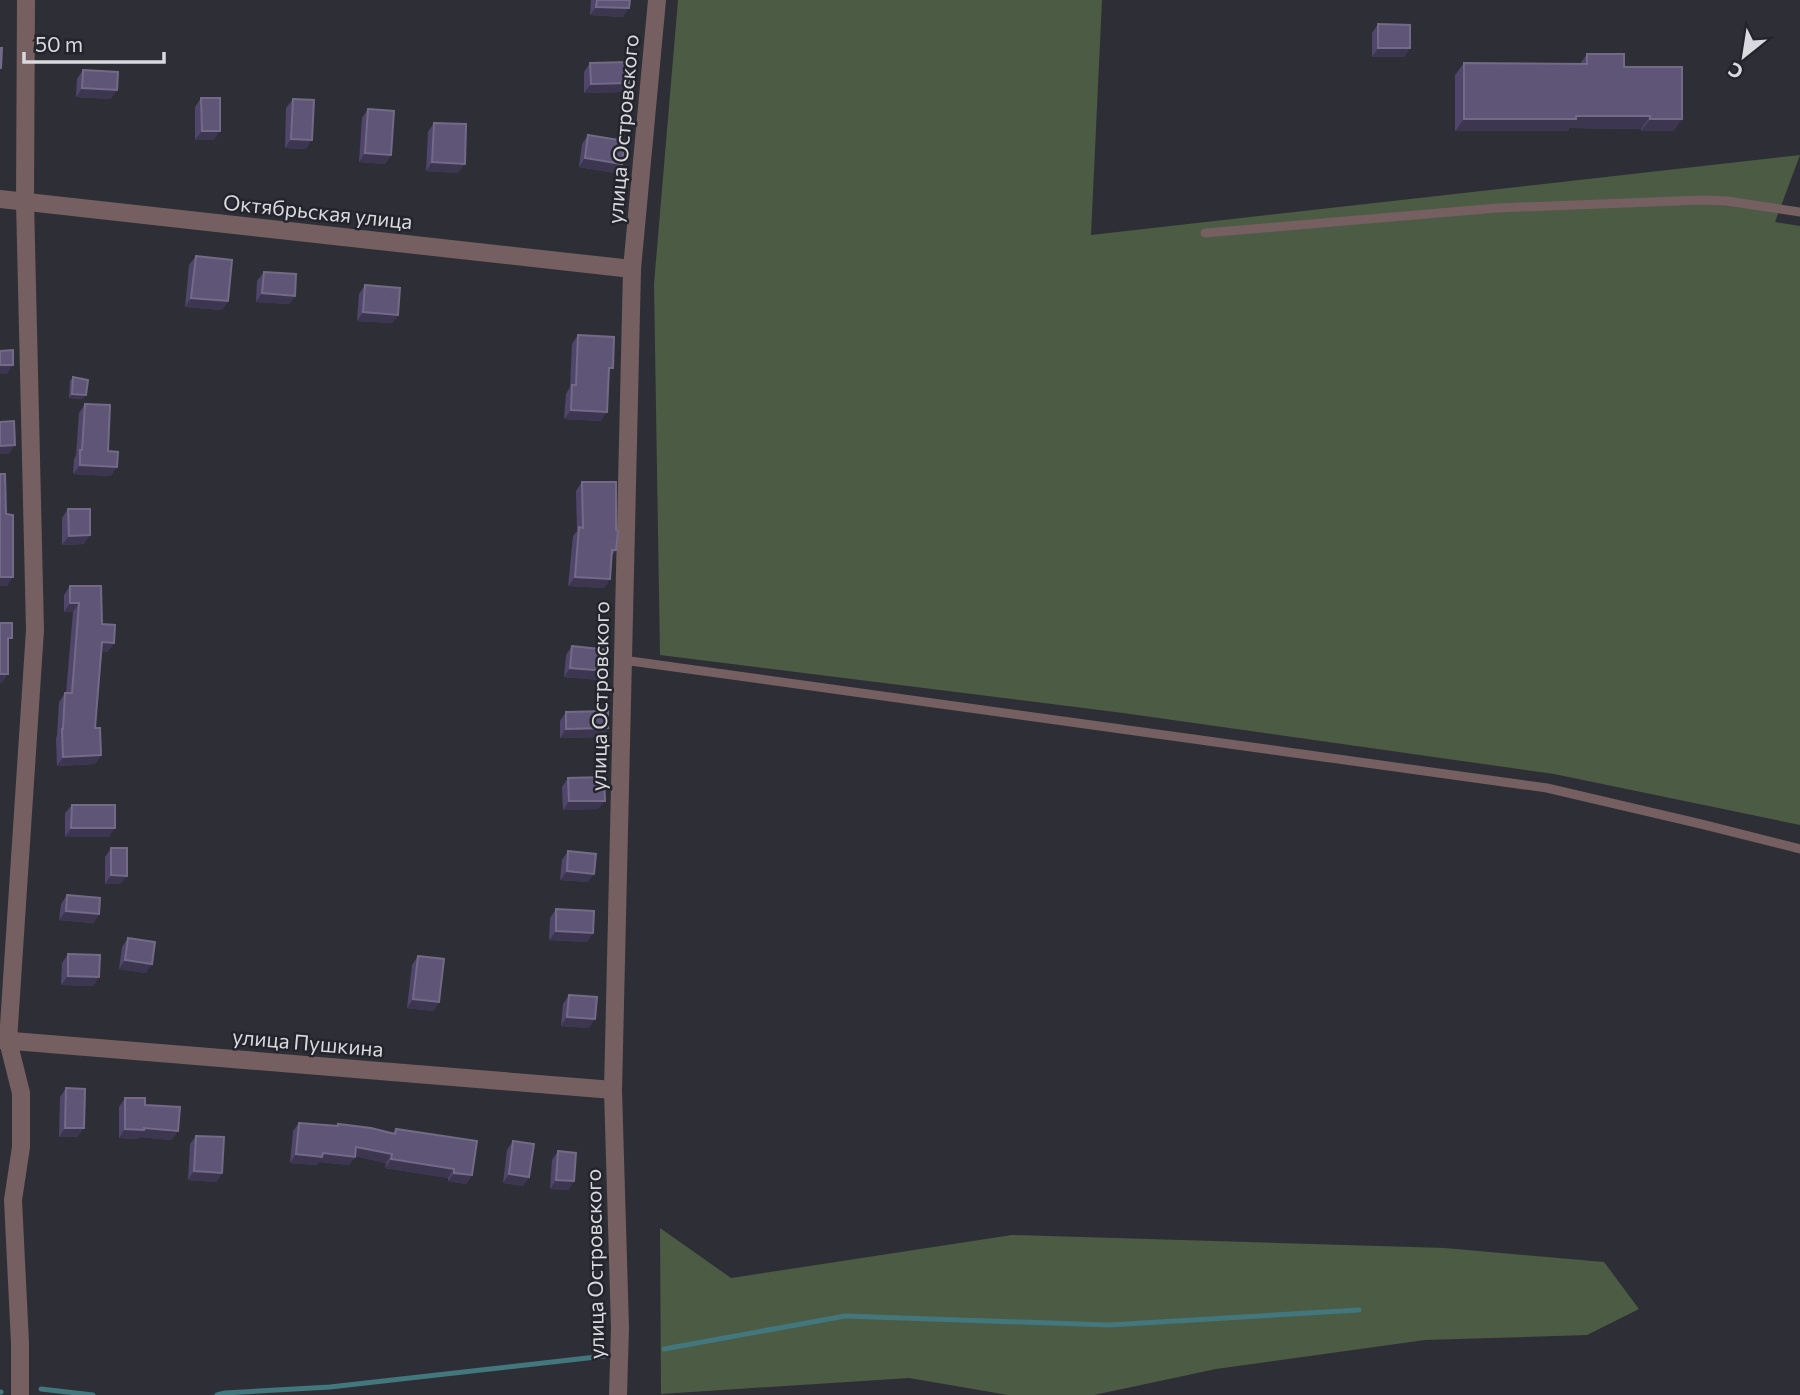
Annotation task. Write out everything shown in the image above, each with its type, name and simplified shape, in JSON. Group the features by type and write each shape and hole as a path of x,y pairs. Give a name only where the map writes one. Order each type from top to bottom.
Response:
{"street":[{"path":"20,1395 13,1200 21,1147 21,1093 4,1041 36,629 24,201 26,0"},
{"name":"улица Островского","path":"618,1395 620,1328 613,1090 632,269 657,0"},
{"name":"Октябрьская улица","path":"0,199 632,269"},
{"name":"улица Пушкина","path":"4,1041 613,1090"}],"lane":[{"path":"1205,233 1497,208 1702,200 1800,212"},
{"path":"623,660 1546,788 1800,849"}],"green space":[{"path":"678,0 1102,0 1091,235 1800,155 1775,222 1800,226 1800,825 1554,774 1123,713 660,655 654,284"},
{"path":"660,1228 731,1278 1012,1235 1445,1248 1604,1262 1639,1309 1587,1335 1425,1340 1216,1369 1094,1395 1008,1395 909,1378 661,1394"}],"building":[{"path":"597,0 630,0 629,8 596,7"},
{"path":"1378,24 1410,25 1410,48 1378,48"},
{"path":"1587,54 1624,54 1624,67 1682,67 1682,119 1576,116 1576,119 1464,119 1464,63 1587,64"},
{"path":"629,62 629,83 591,84 590,63"},
{"path":"83,70 118,72 117,90 82,88"},
{"path":"201,98 220,98 220,131 202,131"},
{"path":"293,99 314,100 312,140 291,139"},
{"path":"368,109 394,111 391,155 365,153"},
{"path":"434,123 466,124 465,164 432,162"},
{"path":"588,135 625,141 622,164 585,158"},
{"path":"196,256 232,260 228,301 191,298"},
{"path":"264,272 296,274 295,296 262,293"},
{"path":"365,285 400,288 398,315 363,312"},
{"path":"578,335 614,337 607,412 571,410 572,385 576,385"},
{"path":"13,350 13,365 0,365 0,351"},
{"path":"73,377 88,380 86,395 72,394"},
{"path":"85,404 110,405 108,451 118,452 117,467 80,465"},
{"path":"14,421 15,445 0,446 0,422"},
{"path":"0,474 5,474 6,514 13,515 13,577 0,577"},
{"path":"582,482 616,482 618,531 616,550 612,550 610,579 575,577 579,527 583,528"},
{"path":"68,509 90,509 90,535 69,536"},
{"path":"70,586 101,586 102,624 115,625 114,643 102,642 95,728 100,728 101,755 63,757 65,693 72,693 79,603 70,603"},
{"path":"0,623 12,623 12,638 8,638 8,674 0,674"},
{"path":"572,646 608,650 606,671 570,668"},
{"path":"608,711 608,728 566,729 566,712"},
{"path":"604,777 605,801 569,801 568,778"},
{"path":"72,805 115,805 115,828 71,828"},
{"path":"111,848 127,848 127,876 111,875"},
{"path":"568,851 596,854 594,874 567,871"},
{"path":"67,895 100,898 99,914 66,911"},
{"path":"556,909 594,911 593,933 556,931"},
{"path":"128,938 155,942 152,964 125,960"},
{"path":"68,954 100,955 99,977 68,976"},
{"path":"418,956 444,959 439,1002 413,999"},
{"path":"569,995 597,997 595,1019 567,1017"},
{"path":"66,1088 85,1089 84,1128 65,1128"},
{"path":"125,1098 145,1098 145,1105 180,1107 178,1131 125,1129"},
{"path":"299,1123 338,1124 395,1134 396,1129 477,1141 472,1175 454,1173 454,1169 391,1159 392,1154 356,1147 355,1157 323,1153 322,1157 296,1154"},
{"path":"196,1136 224,1137 222,1173 194,1171"},
{"path":"513,1141 534,1144 529,1177 509,1174"},
{"path":"558,1151 576,1153 574,1181 556,1180"}],"waterway":[{"path":"664,1349 845,1316 1109,1325 1359,1310"},
{"path":"217,1395 330,1387 605,1356"},
{"path":"41,1389 93,1395"}]}
